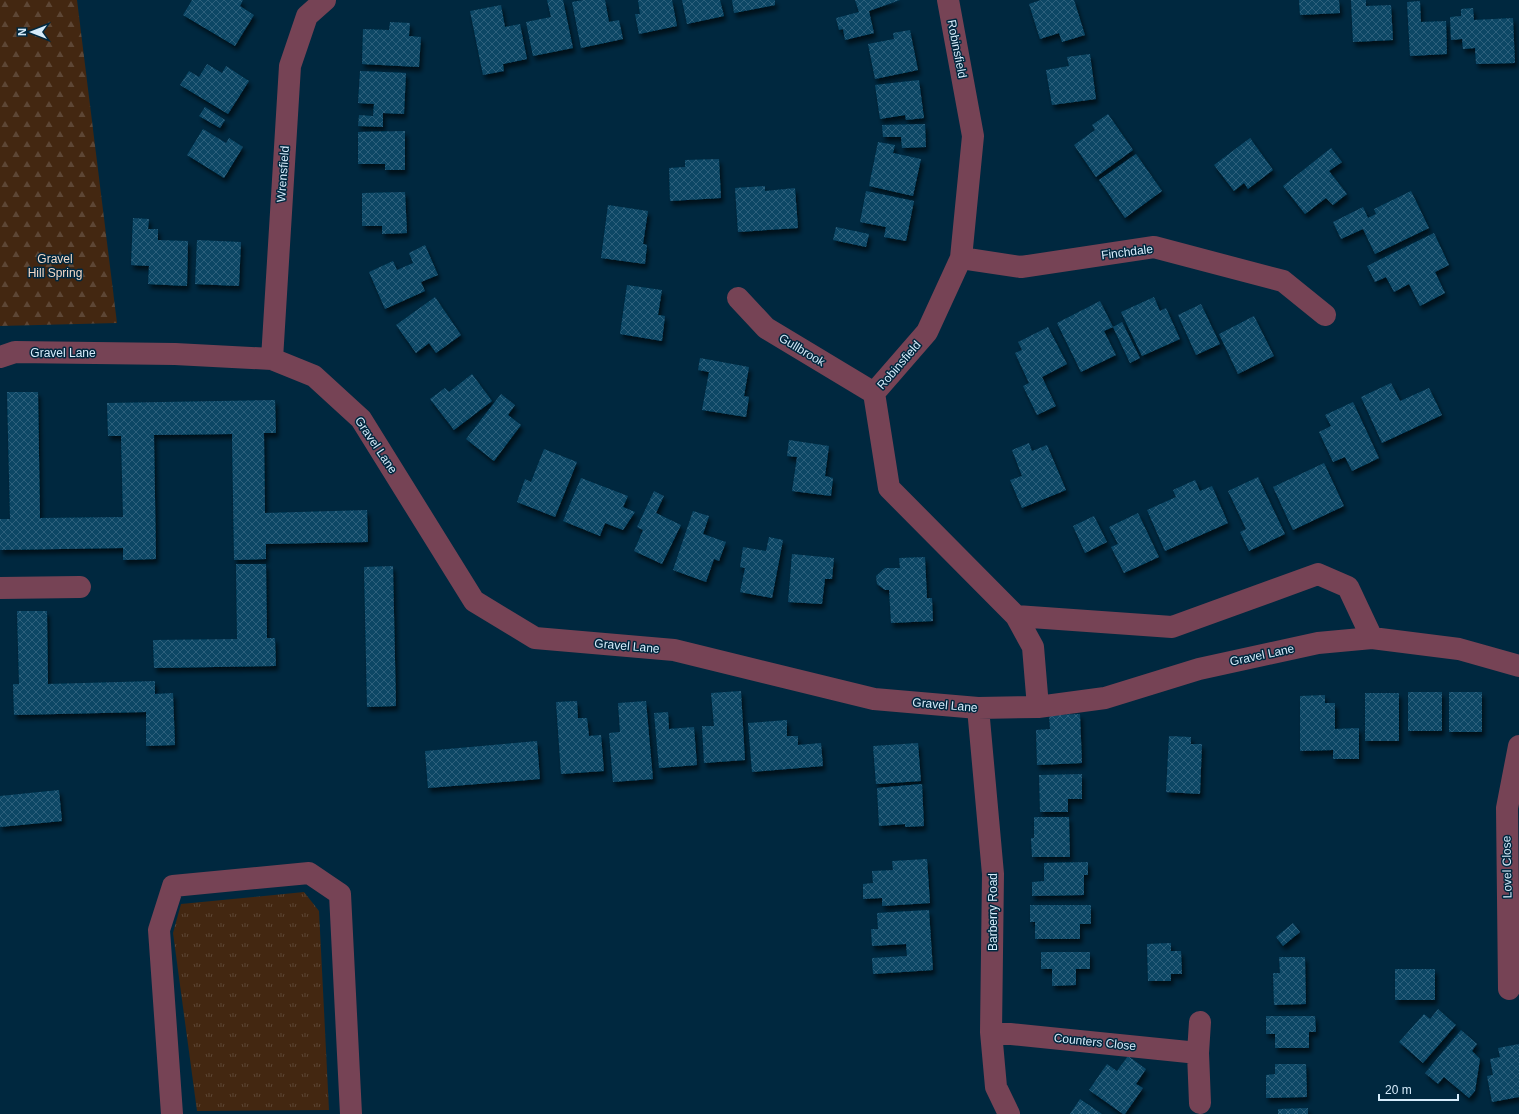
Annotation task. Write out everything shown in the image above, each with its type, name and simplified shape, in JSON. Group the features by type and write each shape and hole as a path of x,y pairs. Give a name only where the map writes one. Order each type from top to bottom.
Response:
{"street":[{"name":"Wrensfield","path":"272,359 290,66 307,16 326,0"},
{"name":"Robinsfield","path":"948,0 973,136 962,258 927,332 874,393 889,488 1016,616 1034,647 1038,707"},
{"name":"Finchdale","path":"962,258 1021,267 1154,247 1283,281 1325,315"},
{"name":"Gullbrook","path":"738,298 766,328 874,393"},
{"name":"Gravel Lane","path":"0,357 15,352 175,354 272,359 314,376 361,419 474,600 535,638 674,650 874,699 978,708 1038,707 1106,698 1199,669 1318,643 1372,638 1459,648 1519,666"},
{"path":"1016,616 1172,627 1318,574 1348,587 1372,638"},
{"path":"0,588 80,587"},
{"name":"Barberry Road","path":"978,708 993,874 992,1032 996,1087 1009,1114"},
{"name":"Lovel Close","path":"1509,989 1507,808 1519,746"},
{"path":"172,1114 159,930 173,886 309,873 340,894 350,1114"},
{"path":"1200,1022 1198,1053 1200,1103"},
{"name":"Counters Close","path":"992,1032 1198,1053"}],"green space":[{"name":"Gravel Hill Spring","path":"0,0 77,0 117,323 0,326"},
{"path":"304,892 319,911 329,1110 197,1111 173,933 181,904"}],"building":[{"path":"192,0 243,0 240,6 254,15 235,46 183,15"},
{"path":"547,0 563,0 573,48 533,56 526,22 551,17"},
{"path":"583,0 605,0 609,22 619,20 623,39 581,48 572,2"},
{"path":"638,0 672,0 677,26 639,34 635,14 640,14"},
{"path":"682,0 720,0 724,16 687,24"},
{"path":"732,0 775,0 775,5 734,13"},
{"path":"855,0 900,0 869,11 874,33 845,40 843,29 839,30 836,18 859,12"},
{"path":"1041,0 1074,0 1085,35 1062,42 1059,33 1040,39 1029,4"},
{"path":"1299,0 1339,0 1340,13 1300,15"},
{"path":"1351,0 1366,0 1366,6 1391,5 1393,40 1353,42"},
{"path":"1420,1 1421,22 1446,21 1447,54 1410,56 1407,2"},
{"path":"501,5 505,27 520,24 527,59 503,64 504,71 483,75 470,11"},
{"path":"1473,8 1474,20 1513,18 1515,63 1476,64 1475,48 1463,49 1462,39 1451,40 1450,17 1461,16 1461,9"},
{"path":"390,22 410,23 409,36 421,37 419,67 362,64 363,29 389,30"},
{"path":"910,30 918,70 875,79 868,44 894,39 893,33"},
{"path":"1090,54 1096,99 1052,105 1046,70 1069,66 1067,57"},
{"path":"207,64 222,73 226,66 249,81 228,114 180,85 189,71 199,77"},
{"path":"360,71 406,73 404,114 383,113 383,127 358,126 359,115 373,116 374,104 358,103"},
{"path":"919,80 924,118 906,120 905,115 880,119 875,85"},
{"path":"205,107 225,120 220,128 199,116"},
{"path":"1108,114 1133,150 1096,177 1074,145 1095,130 1092,125"},
{"path":"925,124 926,147 902,148 901,137 883,137 882,125"},
{"path":"203,129 226,143 229,138 243,147 224,178 187,155"},
{"path":"405,131 405,170 385,170 385,164 358,164 358,132"},
{"path":"1250,138 1273,170 1248,189 1244,183 1234,191 1214,165"},
{"path":"878,142 895,145 893,153 921,159 913,196 869,186"},
{"path":"1331,148 1342,162 1329,171 1347,194 1333,205 1326,198 1305,214 1283,186"},
{"path":"1136,154 1162,191 1125,218 1099,180"},
{"path":"719,159 721,198 670,201 669,168 685,167 685,160"},
{"path":"765,186 765,191 795,188 798,228 738,232 735,188"},
{"path":"866,191 914,201 906,241 884,237 886,227 860,222"},
{"path":"1411,191 1429,228 1375,254 1363,229 1341,239 1333,222 1363,207 1368,218 1376,214 1374,209"},
{"path":"405,192 407,233 382,234 382,226 362,226 362,193"},
{"path":"608,205 648,211 643,244 647,245 645,264 601,258"},
{"path":"133,218 149,219 148,229 158,229 158,240 188,241 187,286 148,284 149,266 131,265"},
{"path":"836,227 869,234 866,247 833,240"},
{"path":"1434,233 1449,265 1435,272 1445,293 1420,306 1409,284 1394,292 1386,277 1375,282 1367,266"},
{"path":"197,240 241,242 239,286 195,284"},
{"path":"425,245 438,275 421,282 425,291 385,309 369,272 393,261 397,270 413,263 409,253"},
{"path":"627,285 662,290 658,315 665,316 662,341 620,334"},
{"path":"435,297 461,335 436,353 429,343 416,353 396,325"},
{"path":"1154,297 1160,311 1166,308 1180,339 1142,356 1121,312"},
{"path":"1100,301 1113,327 1104,331 1116,355 1081,372 1057,323"},
{"path":"1201,304 1220,344 1196,355 1178,315"},
{"path":"1254,316 1274,356 1238,374 1219,334"},
{"path":"1122,322 1140,358 1130,363 1113,327"},
{"path":"1048,327 1067,364 1042,377 1056,406 1037,415 1023,386 1029,383 1015,353 1022,350 1018,342"},
{"path":"700,358 749,367 744,396 749,397 746,417 702,410 709,372 698,370"},
{"path":"472,374 492,401 454,430 430,399 445,388 449,392"},
{"path":"1391,383 1400,401 1429,388 1442,415 1382,443 1361,397"},
{"path":"7,392 38,392 40,518 123,517 121,436 108,436 107,403 275,400 276,433 264,433 265,513 367,510 368,542 266,544 266,559 234,560 232,434 154,435 156,559 123,560 123,548 0,550 0,519 10,519"},
{"path":"501,394 515,405 508,415 521,425 494,461 466,439"},
{"path":"1353,402 1379,458 1352,471 1345,457 1333,462 1319,432 1331,426 1325,415"},
{"path":"789,440 829,446 825,476 833,478 831,496 792,491 797,457 787,456"},
{"path":"1029,443 1032,451 1047,445 1066,490 1022,508 1010,480 1022,476 1012,450"},
{"path":"544,449 577,462 555,517 517,502 525,479 531,482"},
{"path":"1324,463 1344,506 1293,530 1273,487"},
{"path":"1258,477 1285,534 1249,551 1240,532 1246,529 1228,491"},
{"path":"581,478 628,496 623,507 635,512 623,530 605,523 600,536 563,521"},
{"path":"1195,480 1200,491 1212,486 1228,523 1165,551 1147,510 1176,497 1173,490"},
{"path":"654,491 664,496 656,513 681,525 662,564 634,551 643,530 637,527"},
{"path":"693,511 709,516 703,534 726,542 719,561 714,559 706,582 673,570"},
{"path":"1138,513 1159,557 1124,573 1111,547 1118,544 1109,527"},
{"path":"1094,516 1107,542 1085,553 1073,526"},
{"path":"769,537 783,540 772,598 740,592 745,568 740,567 743,547 766,551"},
{"path":"792,554 834,558 832,579 825,579 822,604 788,602"},
{"path":"925,557 927,598 932,598 933,621 891,623 889,590 885,590 877,584 876,576 885,568 900,568 899,558"},
{"path":"236,564 266,564 267,638 275,638 276,666 154,668 153,640 237,639"},
{"path":"393,566 396,706 367,707 364,567"},
{"path":"17,611 47,611 48,684 155,681 155,694 173,693 175,745 146,746 146,712 14,715 13,684 19,684"},
{"path":"741,691 745,760 704,763 702,726 714,726 711,693"},
{"path":"1408,692 1442,692 1442,731 1408,731"},
{"path":"1449,692 1482,692 1482,732 1449,732"},
{"path":"1365,693 1399,693 1399,741 1365,741"},
{"path":"1325,695 1325,703 1335,703 1335,729 1359,728 1359,759 1333,759 1333,750 1300,751 1300,696"},
{"path":"577,701 578,718 587,718 589,736 601,735 604,771 561,774 556,702"},
{"path":"646,701 653,779 613,782 609,733 620,732 618,703"},
{"path":"668,712 669,729 694,727 697,765 659,768 654,713"},
{"path":"1080,714 1082,763 1037,765 1036,730 1050,729 1049,715"},
{"path":"787,720 787,736 798,736 798,745 821,743 823,766 752,772 748,723"},
{"path":"1169,736 1191,737 1191,744 1202,744 1200,794 1166,792"},
{"path":"537,741 540,779 428,788 425,751"},
{"path":"918,743 921,781 876,784 873,746"},
{"path":"1082,774 1082,799 1068,799 1068,812 1040,812 1039,775"},
{"path":"922,784 924,826 905,827 905,824 879,826 877,788"},
{"path":"59,790 62,821 0,827 0,796"},
{"path":"1034,817 1069,817 1070,857 1032,857 1031,838 1034,838"},
{"path":"927,859 930,903 882,906 882,898 863,899 863,884 873,883 872,871 893,870 892,861"},
{"path":"1088,862 1088,875 1084,875 1084,895 1032,896 1032,882 1044,881 1044,863"},
{"path":"1030,905 1091,905 1091,924 1080,924 1080,939 1035,939 1035,922 1030,922"},
{"path":"929,910 933,970 873,974 872,958 907,956 906,944 872,946 871,929 878,929 877,913"},
{"path":"1293,923 1300,932 1283,946 1276,937"},
{"path":"1171,943 1171,951 1181,951 1182,974 1171,974 1171,981 1148,981 1147,944"},
{"path":"1041,952 1090,952 1090,969 1076,969 1076,985 1052,986 1052,969 1041,969"},
{"path":"1279,957 1305,957 1306,1004 1274,1005 1273,973 1280,973"},
{"path":"1395,969 1435,969 1435,1000 1395,1000"},
{"path":"1438,1009 1456,1025 1423,1063 1399,1042 1424,1014 1430,1019"},
{"path":"1266,1016 1315,1016 1316,1032 1309,1032 1309,1048 1275,1048 1275,1034 1266,1034"},
{"path":"1461,1030 1477,1044 1472,1051 1480,1059 1475,1091 1469,1098 1444,1077 1438,1084 1425,1073"},
{"path":"1519,1044 1519,1097 1492,1102 1487,1076 1493,1075 1490,1059 1500,1057 1498,1048"},
{"path":"1128,1056 1146,1069 1136,1084 1143,1088 1125,1114 1123,1114 1089,1090 1107,1064 1117,1071"},
{"path":"1275,1064 1306,1064 1307,1097 1266,1098 1266,1075 1275,1074"},
{"path":"1080,1099 1102,1114 1070,1114"},
{"path":"1308,1108 1308,1114 1278,1114 1278,1109"}]}
